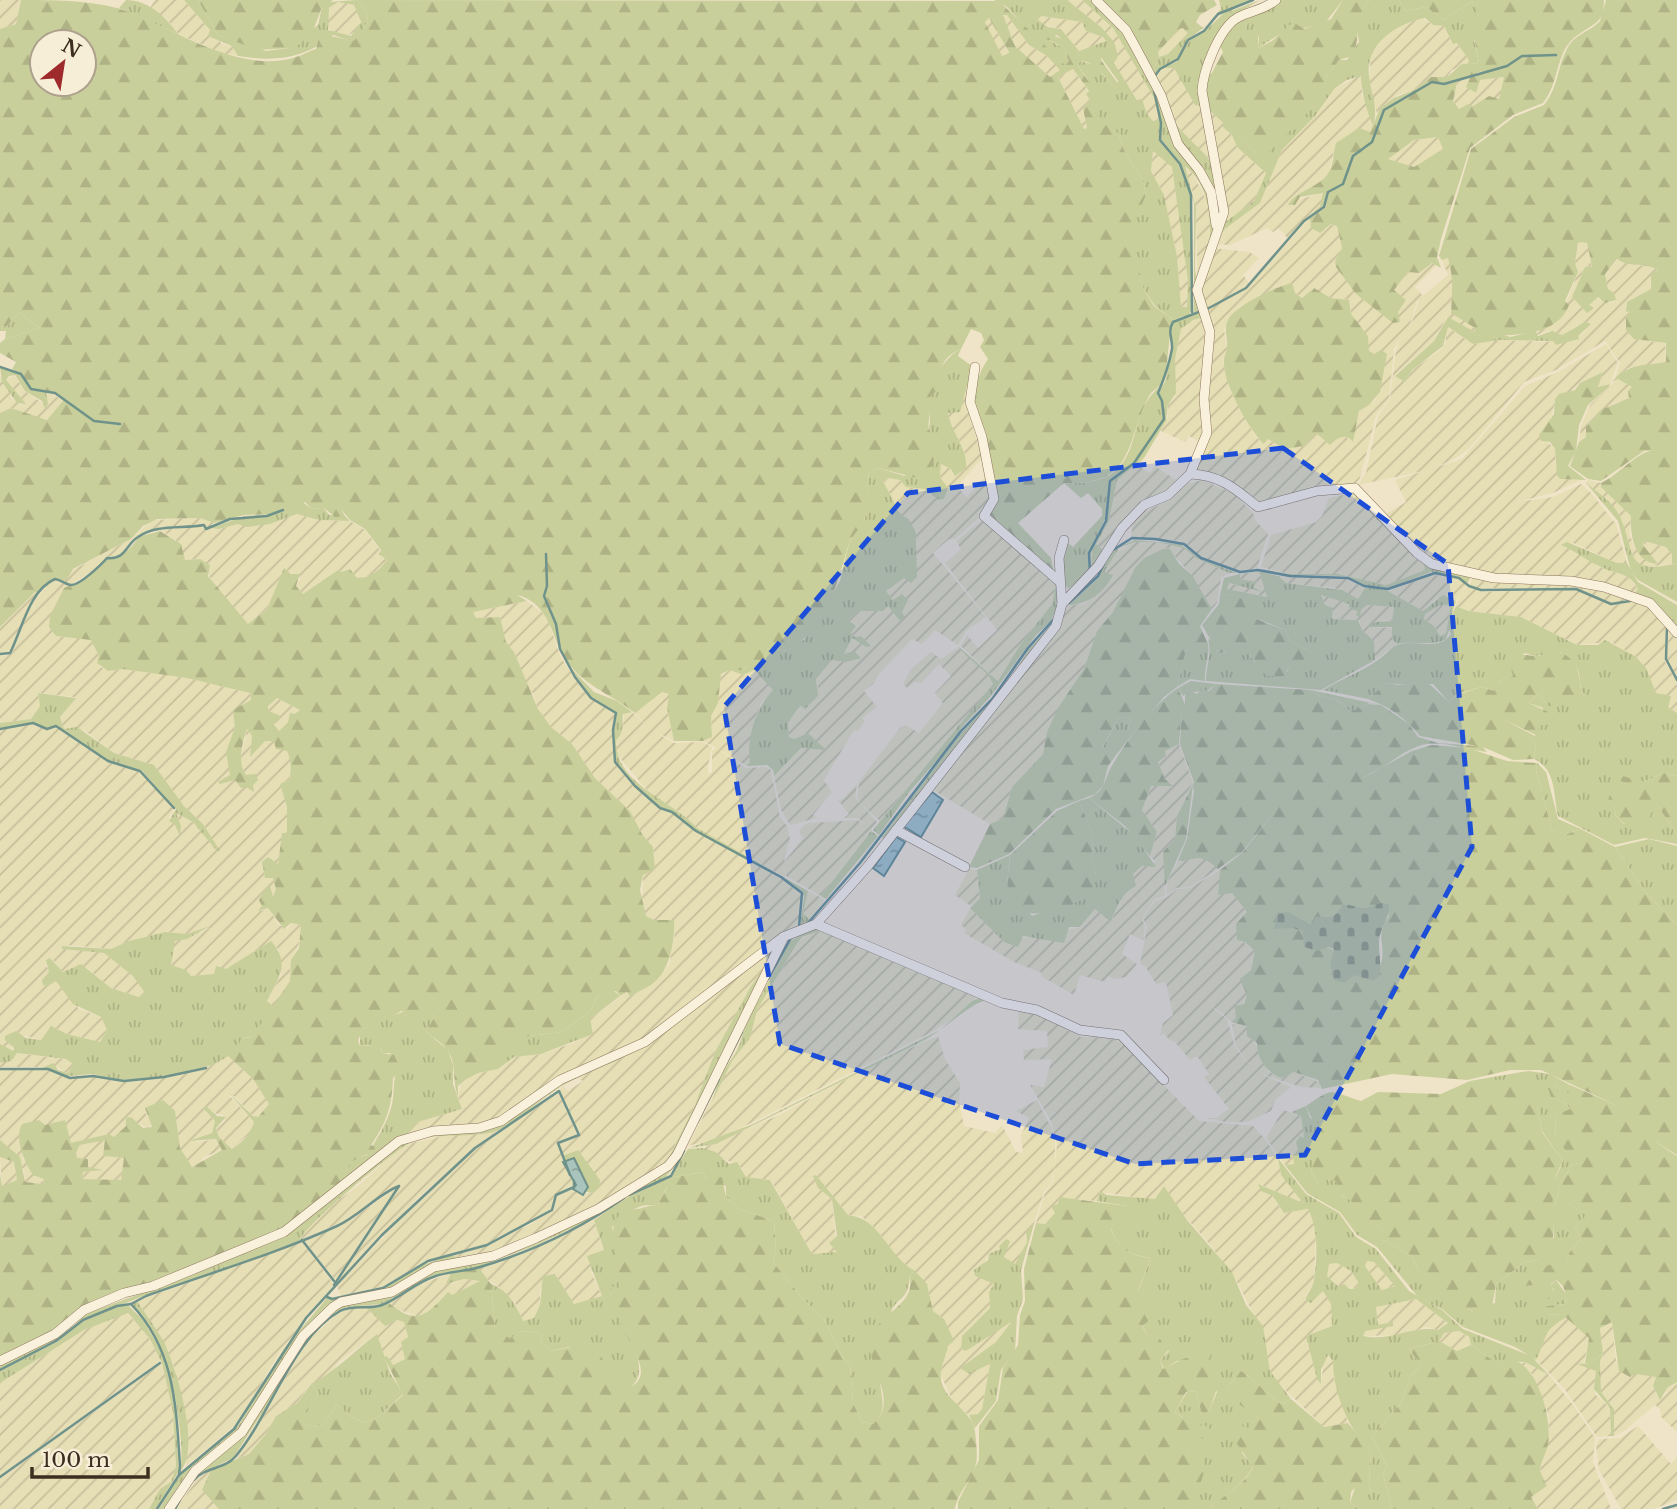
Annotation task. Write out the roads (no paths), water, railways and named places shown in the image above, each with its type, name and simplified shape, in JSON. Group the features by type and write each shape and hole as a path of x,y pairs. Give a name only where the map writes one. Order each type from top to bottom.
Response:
{"street":[{"path":"1096,0 1126,30 1161,95 1178,144 1199,170 1211,192 1217,218 1215,237"},
{"path":"1062,604 1098,566 1111,541 1144,505 1180,486 1190,474 1207,433 1204,399 1210,332 1197,289 1224,212 1202,91 1203,78 1228,26 1237,18 1263,9 1276,0"},
{"path":"975,367 970,402 982,438 993,499 984,516 1060,582"},
{"path":"1190,474 1210,475 1228,482 1258,507 1317,491 1355,488 1432,564 1494,578 1571,582 1604,587 1650,603 1677,633"},
{"path":"0,1361 55,1334 84,1310 124,1293 153,1286 284,1232 399,1141 433,1132 479,1128 501,1121 568,1076 645,1042 783,937 816,924 896,830 1056,626 1062,604 1059,558 1064,540"},
{"path":"896,830 965,867"},
{"path":"816,924 1002,1003 1037,1010 1080,1030 1121,1035 1164,1080"},
{"path":"169,1509 195,1471 243,1432 303,1336 332,1307 341,1302 392,1292 434,1267 493,1256 536,1238 598,1209 668,1166 677,1156 783,937"}],"water":[{"path":"932,792 943,800 921,837 903,826"},
{"path":"896,837 905,842 884,876 873,868"},
{"path":"574,1158 588,1187 583,1195 573,1189 576,1185 563,1162"}],"waterway":[{"path":"1154,77 1160,69 1178,59 1188,40 1204,31 1218,14 1253,0"},
{"path":"1090,572 1089,553 1106,521 1110,481 1134,463 1164,419 1158,393 1171,355 1170,329 1173,322 1209,308 1246,288 1304,221 1324,207 1328,192 1343,184 1353,156 1372,142 1384,110 1432,82 1444,84 1507,66 1522,56 1556,55"},
{"path":"1154,91 1161,123 1160,140 1180,164 1191,195 1192,312"},
{"path":"0,367 21,374 31,389 55,393 94,421 120,424"},
{"path":"0,654 10,653 32,601 46,584 55,579 69,585 79,582 107,558 118,557 145,533 204,525 206,529 230,519 267,516 283,510"},
{"path":"1113,550 1132,538 1155,539 1184,544 1201,558 1240,572 1258,570 1290,576 1348,578 1364,586 1388,589 1435,573 1459,578 1469,586 1481,590 1576,589 1611,604 1630,601"},
{"path":"546,554 547,586 544,596 556,624 560,649 575,677 591,698 616,713 613,730 615,762 635,786 660,808 672,812 696,831 781,877 802,893 799,927"},
{"path":"1069,603 1098,576 1104,564"},
{"path":"808,923 860,863 961,731 993,698 1028,648 1054,619"},
{"path":"1667,627 1666,659 1677,680"},
{"path":"0,729 33,723 47,729 56,726 108,761 140,771 174,808"},
{"path":"768,979 792,936"},
{"path":"726,1064 742,1032"},
{"path":"0,1069 48,1069 70,1078 93,1076 124,1081 164,1077 206,1068"},
{"path":"697,1123 719,1079"},
{"path":"179,1475 234,1429 306,1318 382,1235 475,1148 559,1091 579,1135 558,1143 570,1175"},
{"path":"629,1195 671,1176 684,1151"},
{"path":"327,1297 332,1299 383,1288 428,1261 487,1245 552,1210 556,1195 574,1187 574,1181"},
{"path":"334,1285 399,1186"},
{"path":"131,1304 146,1296 337,1226 399,1186"},
{"path":"194,1480 235,1457 309,1339 323,1323 340,1311 382,1305 433,1277 474,1269 518,1254 573,1230 624,1198"},
{"path":"302,1240 334,1281"},
{"path":"0,1370 56,1341 83,1320 117,1306 131,1304 157,1340 165,1360 177,1422 179,1475 157,1509"},
{"path":"0,1477 160,1363"},
{"path":"175,1509 180,1500"},
{"path":"1663,1509 1677,1505"}]}
